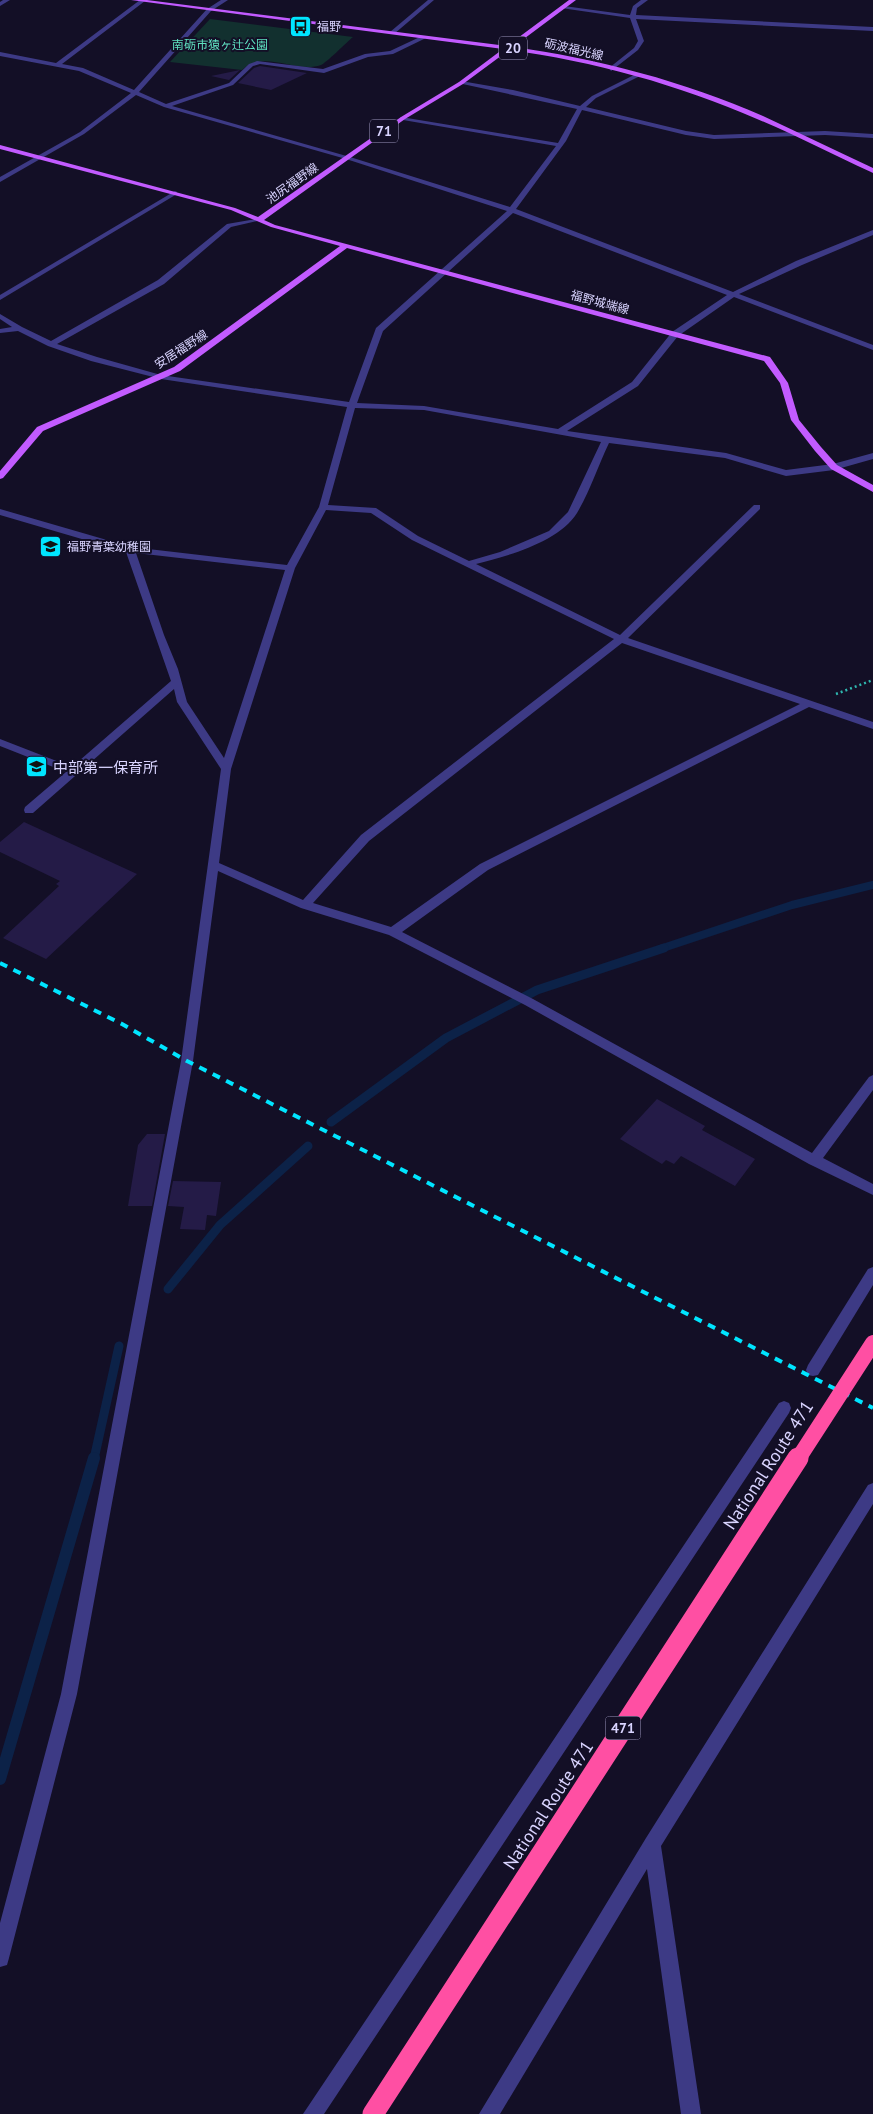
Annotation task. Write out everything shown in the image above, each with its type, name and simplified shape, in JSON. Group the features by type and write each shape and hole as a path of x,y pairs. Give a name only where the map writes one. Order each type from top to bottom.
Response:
{"highway":[{"name":"National Route 471","path":"373,2114 873,1343"}],"main road":[{"name":"砺波福光線","path":"134,0 511,48 638,75 690,91 799,135 873,171"},
{"path":"511,48 573,0"},
{"name":"池尻福野線","path":"0,148 39,156 175,193 233,209 260,219 403,118 461,83 511,48"},
{"name":"福野城端線","path":"260,219 273,226 347,245 442,273 767,359 784,383 794,420 834,467 873,489"},
{"name":"安居福野線","path":"0,476 40,428 176,369 347,245"}],"street":[{"path":"0,4 7,0"},
{"path":"0,180 82,133 135,93 209,10 225,0"},
{"path":"392,33 431,0"},
{"path":"611,69 636,49 641,41 633,10 635,4 645,0"},
{"path":"57,65 142,1"},
{"path":"564,8 634,17 873,29"},
{"path":"166,106 231,84 251,65 259,62 324,71 367,55 391,53 424,37"},
{"path":"0,54 80,69 166,106 348,158 512,210 873,348"},
{"path":"0,1958 69,1694 187,1061 226,769 290,568 323,507 352,405 379,330 512,210 559,146 580,109 594,97 638,75"},
{"path":"461,83 513,92 580,109 714,138 826,133 873,136"},
{"path":"403,118 559,146"},
{"path":"0,298 175,193"},
{"path":"51,344 161,282 229,225 260,219"},
{"path":"559,432 635,384 675,334 732,295 799,263 873,232"},
{"path":"0,316 19,329 51,344 94,359 161,377 352,405 424,408 606,440 726,456 786,473 834,467 873,456"},
{"path":"0,331 19,329"},
{"path":"467,564 504,554 552,533 572,513 606,440"},
{"path":"323,507 373,510 415,538 621,638 873,726"},
{"path":"305,905 366,838 621,638 758,507"},
{"path":"0,512 130,550 290,568"},
{"path":"130,550 177,681 182,702 226,769"},
{"path":"29,810 177,681"},
{"path":"393,932 484,867 810,703"},
{"path":"0,742 73,771"},
{"path":"214,866 305,905 393,932 528,1002 814,1160 873,1190"},
{"path":"814,1160 873,1080"},
{"path":"813,1370 873,1272"},
{"path":"313,2114 784,1408"},
{"path":"489,2114 652,1844 873,1490"},
{"path":"652,1844 691,2114"}],"path":[{"path":"810,703 873,680"}],"green space":[{"name":"南砺市猿ヶ辻公園","path":"210,19 353,37 324,63 311,67 260,62 251,64 242,70 170,62"}],"building":[{"path":"260,66 307,73 271,90 238,83 254,68"},
{"path":"240,70 229,80 211,76"},
{"path":"24,822 137,874 46,959 3,938 59,886 56,884 60,881 0,852 0,842"},
{"path":"657,1099 705,1126 702,1130 755,1159 735,1186 681,1156 674,1164 666,1160 662,1164 620,1139"},
{"path":"147,1134 165,1134 152,1206 128,1206 138,1145"},
{"path":"173,1181 221,1182 216,1216 207,1215 205,1230 180,1229 184,1207 168,1206"}],"waterway":[{"path":"660,949 792,905 873,885"},
{"path":"331,1122 446,1038 537,990 664,948"},
{"path":"168,1289 220,1225 308,1146"},
{"path":"94,1459 119,1346"},
{"path":"0,1779 94,1458"}],"railway":[{"path":"0,963 122,1024 187,1061 873,1408"}],"place":[{"name":"福野","path":"301,26"},
{"name":"福野青葉幼稚園","path":"51,546"},
{"name":"中部第一保育所","path":"37,767"}]}
